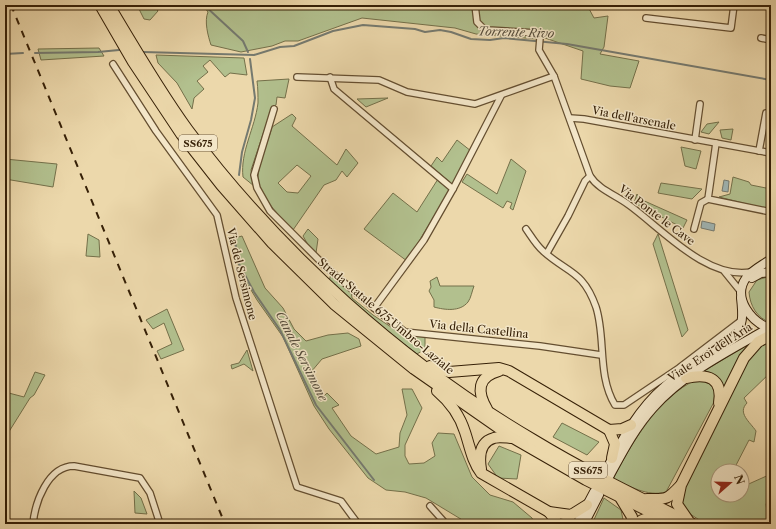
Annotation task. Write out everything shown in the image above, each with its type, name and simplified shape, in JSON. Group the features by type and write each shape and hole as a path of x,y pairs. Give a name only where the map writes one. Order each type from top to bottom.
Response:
{"highway":[{"name":"Strada Statale 675 Umbro-Laziale","path":"100,5 133,62 181,134 221,185 272,243 310,282 360,326 418,366 533,440 691,523"},
{"name":"Strada Statale 675 Umbro-Laziale","path":"109,5 153,78 188,130 226,177 306,266 418,366 513,438 620,497 674,524"},
{"path":"691,523 677,504 681,485 718,407 744,358 770,331"},
{"path":"587,506 571,515 549,512 481,474 476,466 458,414 444,397 422,378 418,366 449,372 499,368 509,371 609,430 622,429 631,425"},
{"path":"488,411 480,393 484,380 489,374 498,371 509,371"},
{"path":"686,378 704,375 715,381 720,392 718,407"},
{"path":"609,430 615,444 612,458"},
{"path":"481,474 479,456 483,445 494,438 513,438"},
{"path":"643,499 664,500 681,485"},
{"path":"620,497 632,517 631,524"},
{"path":"549,512 558,524"},
{"path":"637,524 640,520 650,518 663,519"}],"main road":[{"path":"770,331 753,319 748,313 742,292 747,277 771,259"},
{"path":"761,267 771,266"},
{"path":"742,292 755,276 771,272"},
{"name":"Viale Eroi dell'Aria","path":"742,292 743,319 739,332 732,340 663,387 631,425 612,458 607,474 643,419 659,402 686,378 770,331"},
{"path":"577,524 587,506 597,493 584,524"}],"street":[{"name":"Via Ponte le Cave","path":"475,5 477,22 484,29 537,33 540,38 539,48 554,76 590,176 599,186 630,206 677,244 703,261 724,271 736,274 752,272"},
{"path":"646,18 731,28 734,5"},
{"path":"761,38 771,40"},
{"name":"Via del Sersimone","path":"113,64 156,131 217,215 236,298 297,487 342,501 358,524"},
{"path":"297,77 330,77 379,80 407,92 475,104 554,76"},
{"path":"330,77 334,88 453,189"},
{"path":"374,308 424,240 453,189 501,96"},
{"path":"694,140 700,104"},
{"name":"Via della Castellina","path":"274,109 254,175 257,188 270,210 327,268 405,332 540,346 601,355"},
{"path":"759,151 766,114"},
{"name":"Via dell'arsenale","path":"570,118 584,119 771,153"},
{"path":"708,199 716,143"},
{"path":"547,253 568,216 585,181 590,176"},
{"path":"694,229 701,203 708,199 771,212"},
{"path":"526,229 547,253 574,272 585,283 596,307 600,328 601,355 609,395 615,405 624,405 685,364 743,319"},
{"name":"Via Ponte le Cave","path":"724,271 742,292"},
{"path":"33,524 42,490 57,472 65,467 74,466 140,478 150,493 160,524"},
{"path":"430,506 446,524"}],"green space":[{"path":"137,5 154,5 158,11 150,20 144,19"},
{"path":"203,5 220,5 224,8 227,5 587,5 594,18 608,16 604,47 600,54 639,61 630,88 610,86 581,79 583,51 545,38 537,39 476,34 455,28 362,18 298,41 285,41 272,46 241,52 211,45 206,24 208,12"},
{"path":"99,48 104,56 41,60 38,49"},
{"path":"156,55 244,58 247,75 230,73 225,77 210,60 203,66 208,72 197,81 204,89 194,98 192,109 177,83 158,63"},
{"path":"289,79 285,98 277,97 276,105 272,107 251,170 254,186 243,177 243,168 246,149 258,103 257,81"},
{"path":"388,98 366,107 357,99"},
{"path":"292,114 296,118 292,126 337,165 346,149 358,163 347,177 342,171 336,180 324,185 293,230 265,198 258,184 260,165 272,127","holes":["297,165 311,176 298,193 287,192 278,183"]},
{"path":"719,122 709,134 701,132 707,124"},
{"path":"733,129 731,140 722,138 720,130"},
{"path":"457,140 471,151 452,184 431,166 437,157 442,162"},
{"path":"681,147 701,151 696,169 685,166"},
{"path":"5,159 57,164 53,187 5,179"},
{"path":"511,159 526,171 513,210 510,208 512,203 507,201 503,208 462,182 467,174 497,194"},
{"path":"733,177 749,182 751,185 771,189 771,210 719,197 730,194"},
{"path":"438,179 450,190 407,261 364,229 393,193 417,212"},
{"path":"661,183 702,189 692,199 658,193"},
{"path":"637,194 640,199 687,220 683,228 634,203"},
{"path":"308,229 318,239 316,253 311,250 303,236"},
{"path":"88,234 99,240 100,257 86,256"},
{"path":"658,234 688,330 682,337 653,244"},
{"path":"242,236 265,288 283,308 294,329 306,341 328,335 348,333 359,339 361,346 322,359 311,372 322,398 327,393 339,405 332,408 351,436 376,454 399,447 400,433 407,415 402,389 412,389 422,408 405,445 405,456 409,464 424,463 435,456 432,443 438,433 454,434 472,477 490,495 513,502 532,518 535,524 469,524 426,498 405,492 386,490 368,478 329,429 314,406 283,337 257,300 239,270 235,238"},
{"path":"331,273 351,290 352,298 373,315 400,333 425,334 425,349 417,354 396,338 329,282"},
{"path":"771,276 771,323 758,315 755,311 749,292 757,280"},
{"path":"437,277 440,286 474,286 468,302 457,309 443,309 434,307 434,300 429,291 431,287 430,281"},
{"path":"167,309 184,350 161,359 157,351 172,344 164,323 153,329 146,320"},
{"path":"771,339 771,372 744,398 747,403 743,410 744,414 756,431 754,442 749,440 737,463 710,463 710,503 750,503 750,483 771,474 771,496 766,504 767,512 771,514 771,524 704,523 687,512 682,503 686,484 749,358 764,343"},
{"path":"752,342 723,390 718,377 704,371"},
{"path":"247,350 253,371 244,364 232,369 231,365 239,363"},
{"path":"35,372 45,375 34,395 30,398 5,438 5,392 24,397"},
{"path":"696,380 705,382 711,386 714,393 714,402 666,492 645,492 613,479 628,451 647,422 670,397 683,387"},
{"path":"562,423 599,442 587,455 553,437"},
{"path":"499,446 521,455 517,479 498,478 488,464"},
{"path":"134,491 141,498 147,514 135,513"},
{"path":"604,498 621,510 624,524 592,524"}],"water":[{"path":"724,180 729,181 728,192 722,191"},
{"path":"702,221 715,224 714,231 701,228"}],"waterway":[{"name":"Canale Sersimone","path":"204,5 243,41 248,52"},
{"name":"Torrente Rivo","path":"143,52 254,55 280,47 294,46 333,31 363,25 415,29 425,32 440,30 471,39 490,40 504,38 567,44 771,80"},
{"name":"Torrente Rivo","path":"35,53 98,52 119,50"},
{"name":"Torrente Rivo","path":"5,54 23,53"},
{"name":"Canale Sersimone","path":"239,175 242,152 251,120 255,98 250,59"},
{"name":"Canale Sersimone","path":"233,231 239,264 254,292 280,330 316,405 374,480"}],"railway":[{"path":"11,5 225,524"}]}
